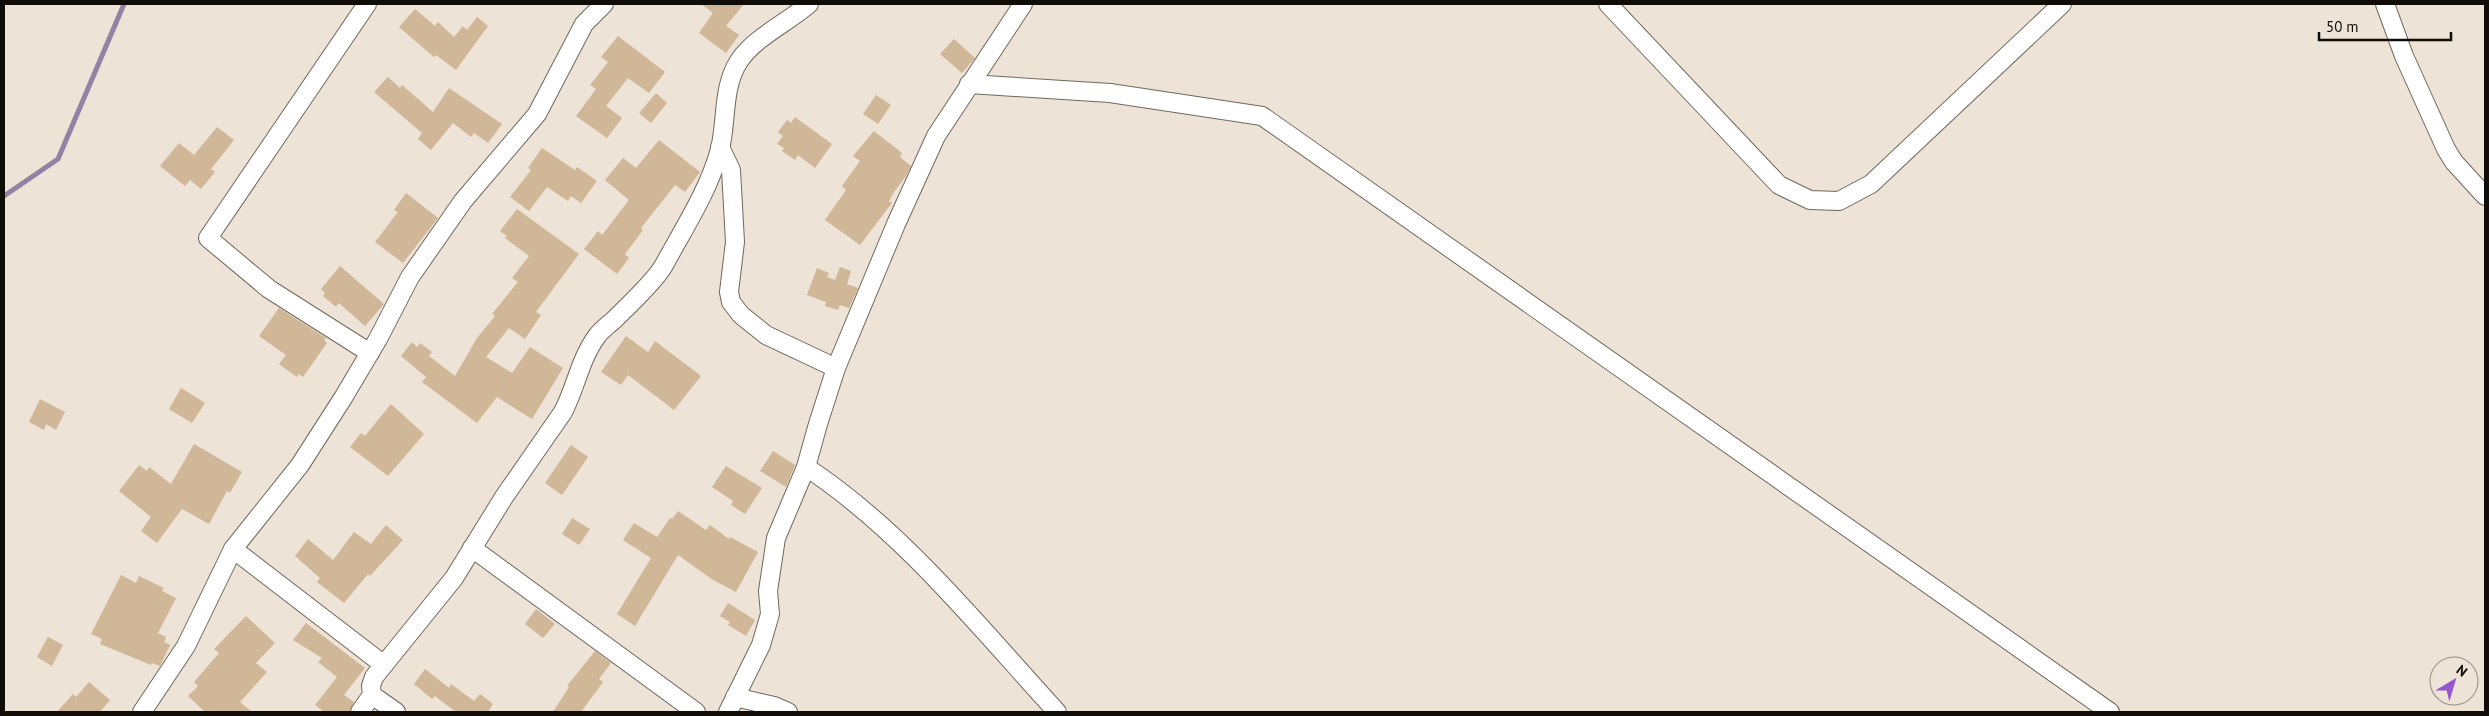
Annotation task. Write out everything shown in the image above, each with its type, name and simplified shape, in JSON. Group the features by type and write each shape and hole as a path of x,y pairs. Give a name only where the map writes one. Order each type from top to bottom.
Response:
{"street":[{"path":"367,4 208,238 269,289 370,353"},
{"path":"142,712 186,646 233,549 300,465 370,353 410,277 463,200 537,114 584,24 604,4"},
{"path":"360,712 372,695 371,686 374,677 454,578 504,497 563,412 571,397 576,378 588,350 598,335 662,268 705,186 720,147 731,79 739,61 751,47 809,4"},
{"path":"788,712 774,706 732,704 761,645 770,614 768,591 776,538 806,467 836,368 896,224 936,136 968,84 1023,4"},
{"path":"1608,4 1779,185 1810,200 1839,201 1871,184 2062,4"},
{"path":"2386,4 2404,56 2446,149 2454,162 2485,196"},
{"path":"968,84 1110,93 1262,116 2110,712"},
{"path":"720,147 731,170 732,178 736,242 729,292 731,302 741,314 766,335 836,368"},
{"path":"806,467 843,492 886,532 951,596 1057,712"},
{"path":"472,548 696,712"},
{"path":"233,549 384,665"},
{"path":"372,695 396,712"}],"building":[{"path":"701,4 744,4 726,26 739,35 726,53 699,33 713,13"},
{"path":"415,9 435,26 438,22 454,37 463,26 467,30 477,17 488,26 456,70 436,55 434,57 399,27"},
{"path":"618,36 665,72 649,93 628,78 606,106 622,118 607,138 576,116 596,89 590,85 608,62 601,57"},
{"path":"954,39 975,58 962,73 940,54"},
{"path":"388,77 400,88 402,85 433,112 449,88 502,124 488,143 474,133 471,137 453,123 431,150 418,139 422,133 374,92"},
{"path":"656,93 667,103 651,123 639,113"},
{"path":"876,95 891,105 878,124 863,114"},
{"path":"795,117 832,144 815,168 798,155 795,160 782,151 784,148 777,144 783,136 778,132 787,120 791,123"},
{"path":"217,127 234,140 211,169 215,172 201,189 190,180 185,186 160,166 179,143 194,155"},
{"path":"874,131 902,153 900,157 911,166 889,201 892,203 860,245 825,220 846,190 842,186 860,161 853,156"},
{"path":"659,140 700,172 685,192 675,185 641,228 643,230 625,254 629,258 617,274 584,249 598,231 602,235 629,200 605,180 623,158 636,168"},
{"path":"542,148 575,170 577,167 597,181 581,203 571,196 568,201 547,187 529,211 510,197 531,170 528,168"},
{"path":"406,193 438,218 403,263 375,242 398,212 394,210"},
{"path":"517,209 579,254 536,312 541,315 525,339 509,328 486,357 512,373 530,347 563,368 532,419 497,397 477,423 422,382 426,377 401,356 412,342 417,347 420,343 432,352 429,356 455,376 477,338 495,316 492,314 518,282 512,278 529,256 505,238 507,236 500,231"},
{"path":"340,266 384,304 365,326 339,303 336,307 323,296 325,293 321,289"},
{"path":"840,267 851,271 847,284 858,288 849,308 840,305 838,310 825,306 826,302 807,295 817,268 829,273 827,277 835,280"},
{"path":"279,308 326,338 324,340 327,343 303,377 299,374 297,377 279,364 286,355 259,336"},
{"path":"626,336 648,352 655,341 701,376 674,410 628,375 621,385 601,372"},
{"path":"181,388 205,403 192,423 169,409"},
{"path":"40,399 65,412 56,430 46,424 44,430 29,422"},
{"path":"391,404 424,434 388,476 350,447 361,433 365,436"},
{"path":"194,444 242,472 230,493 227,491 209,524 182,509 157,543 141,531 151,517 119,491 139,465 147,471 149,467 171,484"},
{"path":"571,445 588,457 562,495 545,483"},
{"path":"773,451 795,465 786,487 760,471"},
{"path":"726,466 762,488 745,514 731,505 733,501 712,487"},
{"path":"678,511 706,530 710,525 729,539 730,537 758,552 736,592 713,580 678,555 635,626 617,614 651,558 623,540 634,523 657,537 670,518 672,519"},
{"path":"572,518 590,529 579,545 562,534"},
{"path":"386,525 403,540 370,576 368,574 344,603 317,582 320,578 295,556 308,539 333,560 354,532 371,544"},
{"path":"121,575 136,583 139,576 164,588 162,591 176,598 158,633 166,637 164,642 170,645 160,666 152,663 151,665 100,644 102,639 91,634"},
{"path":"728,603 755,620 746,636 728,625 730,622 720,616"},
{"path":"536,609 555,624 543,638 525,624"},
{"path":"246,616 275,643 256,663 267,672 240,702 252,712 205,712 188,696 198,686 194,682 219,653 214,649"},
{"path":"306,623 365,668 344,695 354,702 350,712 324,712 315,705 337,677 318,662 322,658 293,640"},
{"path":"48,637 63,645 52,666 37,657"},
{"path":"595,651 611,663 599,679 603,682 581,712 553,712 569,687 567,686"},
{"path":"425,669 449,688 451,684 474,701 480,694 493,704 488,712 456,712 435,696 432,699 414,684"},
{"path":"89,682 110,700 100,712 57,712 73,694 76,697"}],"waterway":[{"path":"4,196 58,159 124,4"}]}
